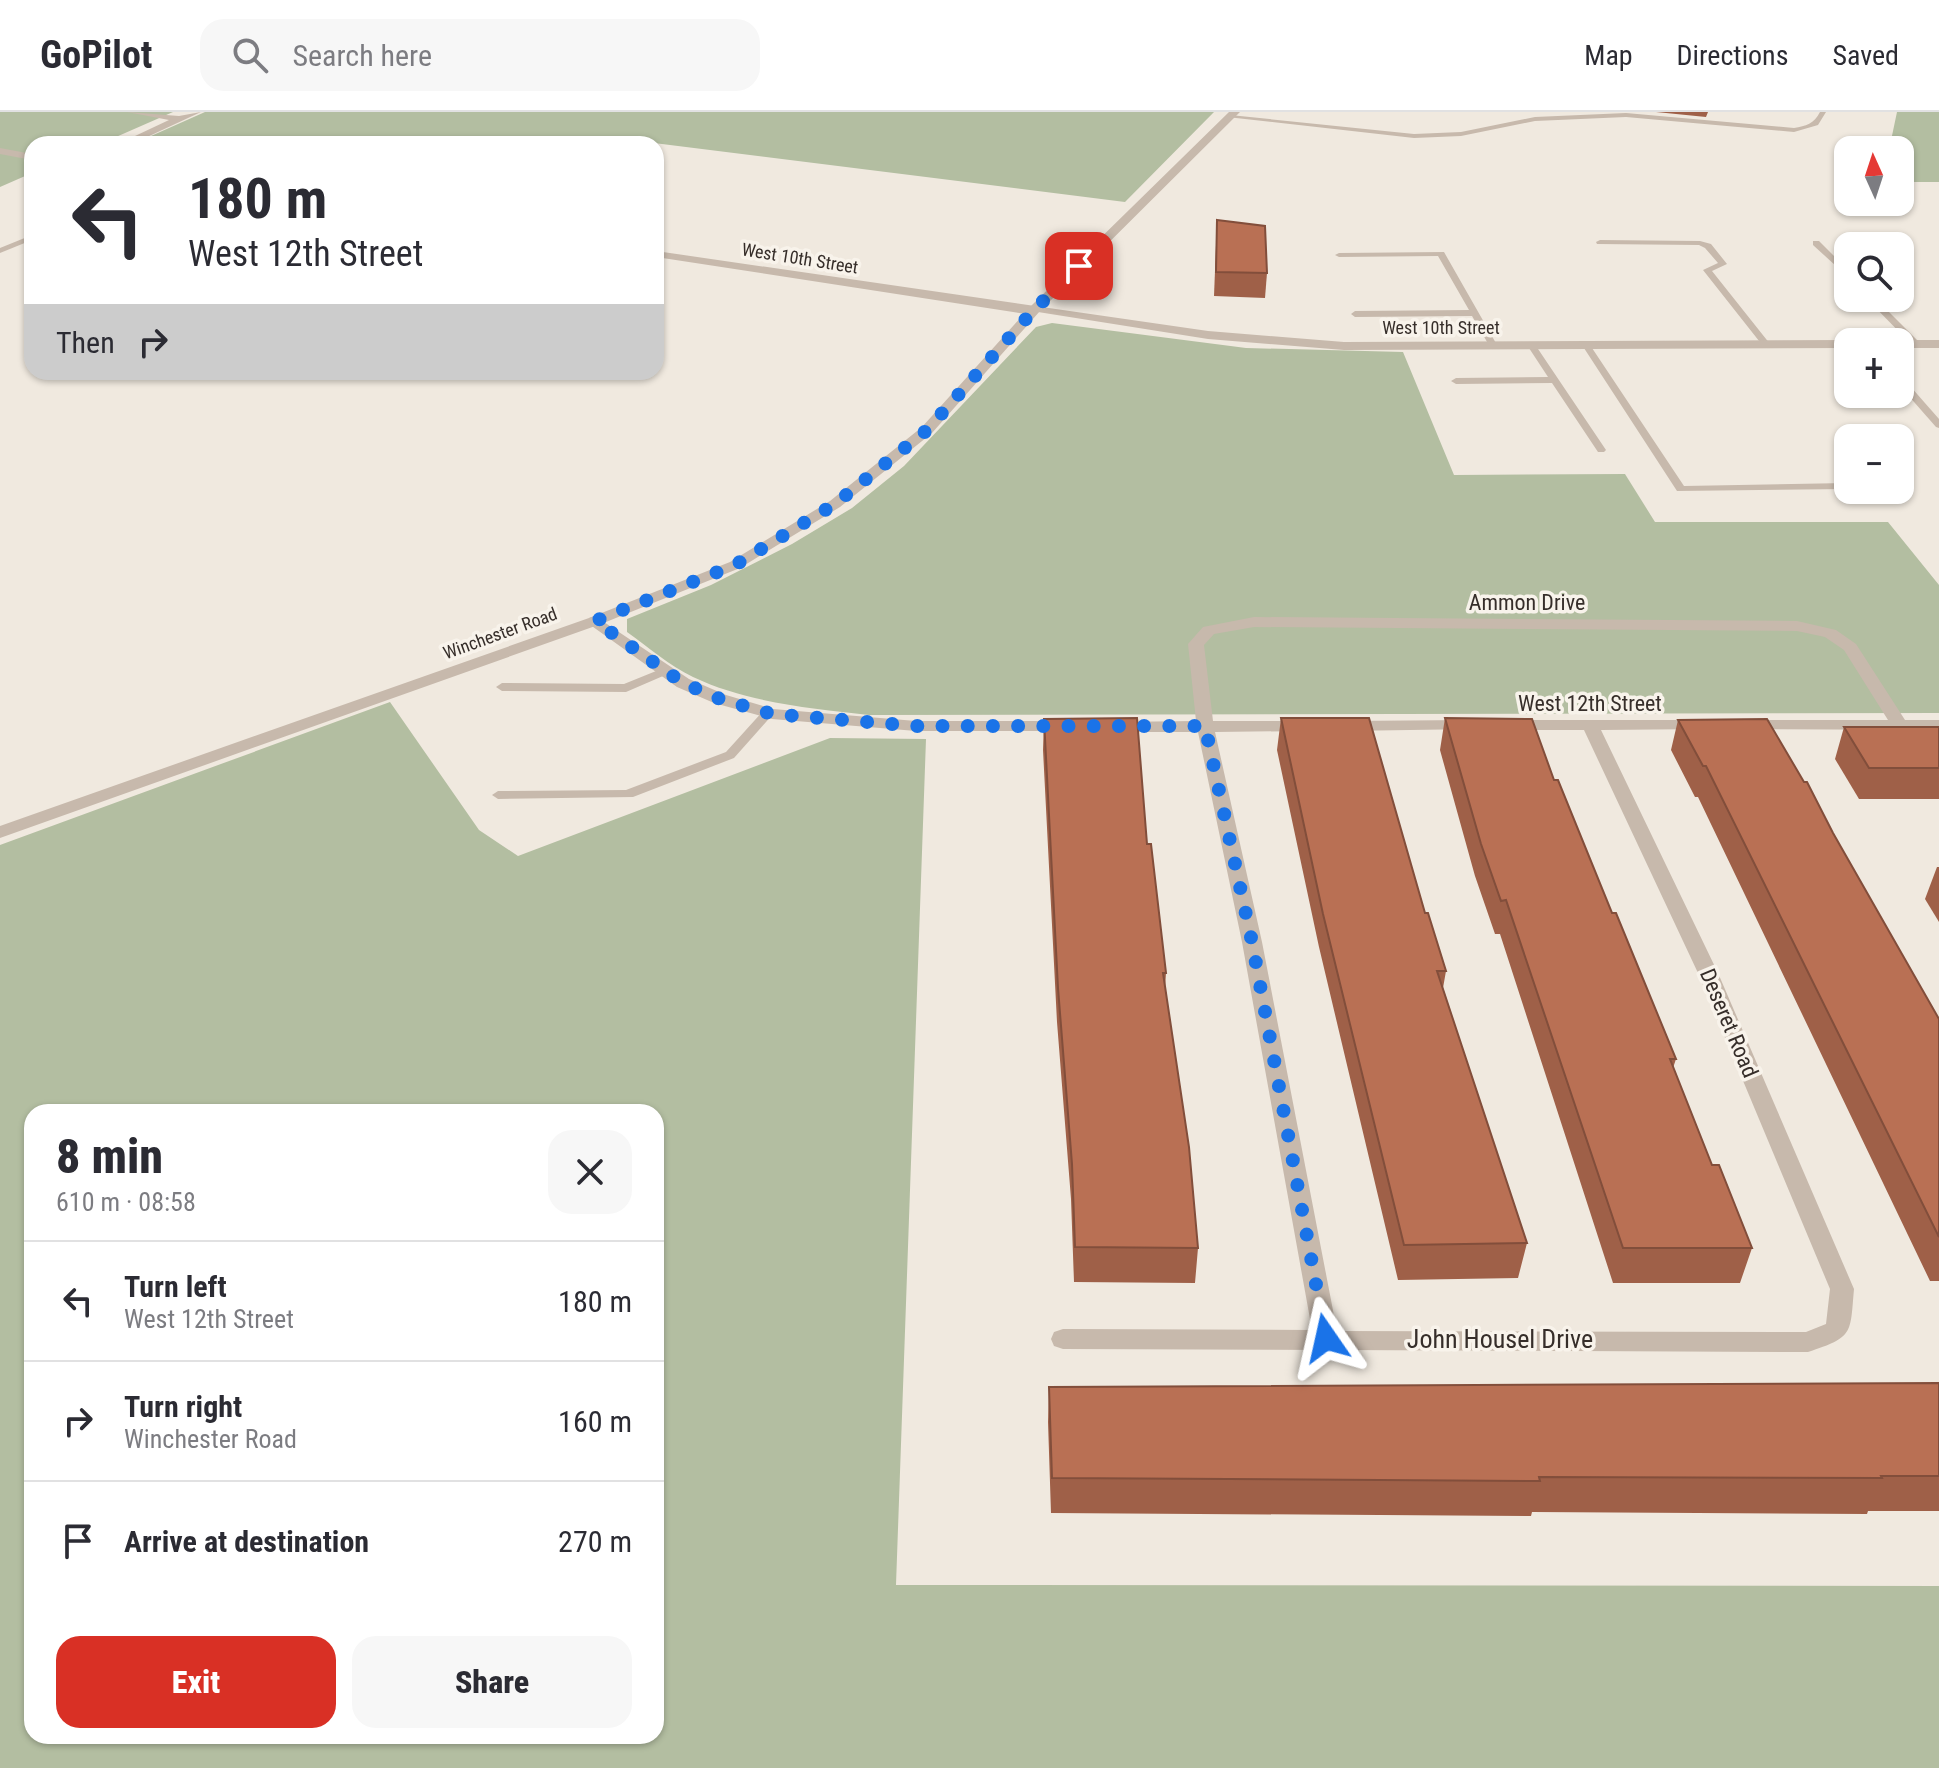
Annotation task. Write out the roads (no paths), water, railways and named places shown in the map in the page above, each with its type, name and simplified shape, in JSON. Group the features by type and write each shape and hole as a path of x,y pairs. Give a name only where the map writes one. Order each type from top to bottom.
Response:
{"street":[{"path":"132,112 181,119"},
{"path":"142,136 196,112"},
{"name":"Winchester Road","path":"0,832 595,621 735,565 835,504 927,430 1035,310 1232,115"},
{"path":"0,151 24,156"},
{"name":"West 10th Street","path":"664,255 1208,335 1295,344 1834,344"},
{"path":"1916,344 1939,344"},
{"name":"West 12th Street","path":"595,621 683,683 714,697 768,713 916,726 1939,725"},
{"name":"Ammon Drive","path":"1326,1338 1252,942 1205,726 1196,644 1209,630 1254,622 1797,626 1830,633 1850,647 1899,724"},
{"name":"Deseret Road","path":"1590,725 1708,973 1842,1289 1838,1329"},
{"name":"John Housel Drive","path":"1063,1339 1808,1342 1838,1329"}],"lane":[{"path":"1232,115 1414,136 1461,134 1535,119 1596,116 1794,130 1812,127 1820,121 1823,112"},
{"path":"0,251 24,240"},
{"path":"1600,242 1689,241 1708,246 1723,264 1707,270 1766,344"},
{"path":"1816,243 1834,261"},
{"path":"1339,255 1441,254 1493,345"},
{"path":"1884,312 1916,344"},
{"path":"1355,314 1475,313"},
{"path":"1531,345 1601,450"},
{"path":"1586,345 1681,489 1834,486"},
{"path":"1456,381 1552,380"},
{"path":"1914,396 1939,425"},
{"path":"502,687 626,688 666,671"},
{"path":"498,795 628,794 730,755 768,713"}]}
